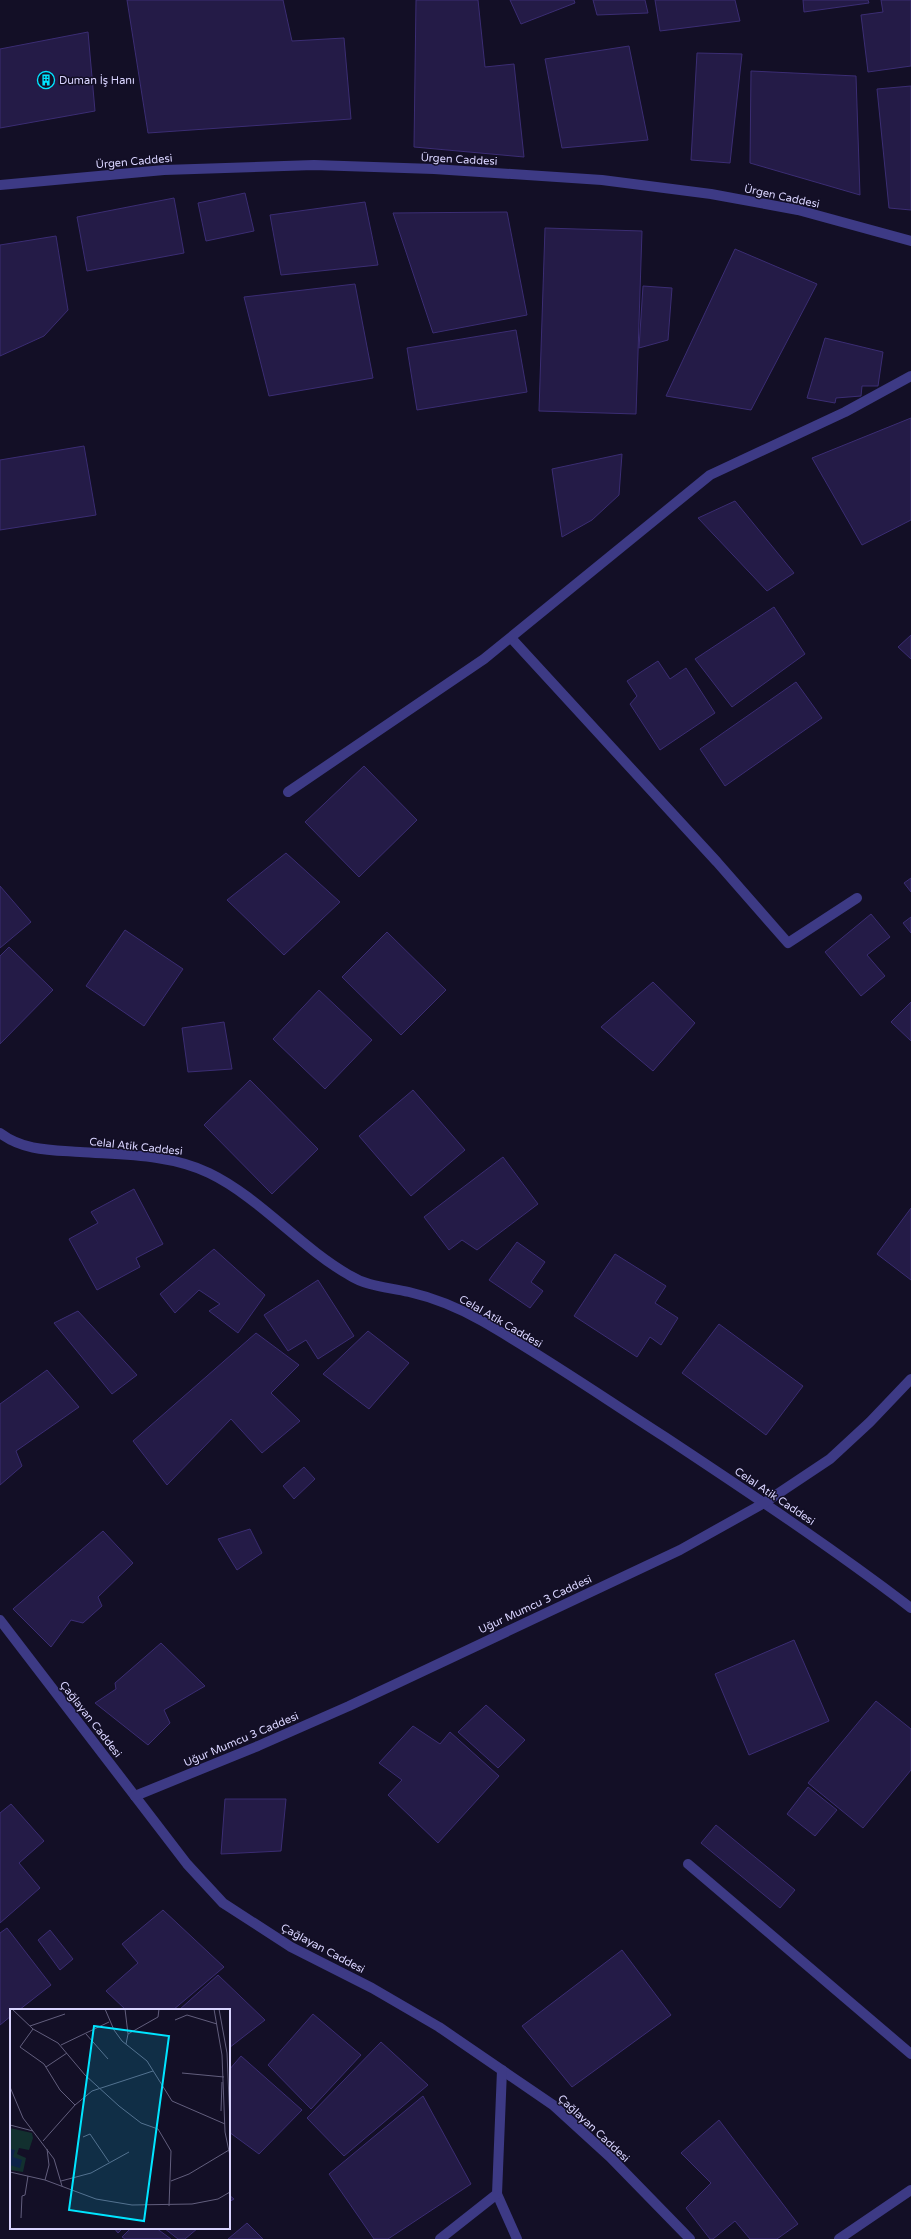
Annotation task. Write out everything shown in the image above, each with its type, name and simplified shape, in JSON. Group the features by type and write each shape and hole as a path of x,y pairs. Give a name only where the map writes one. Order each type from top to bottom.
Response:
{"street":[{"name":"Ürgen Caddesi","path":"0,185 164,170 314,166 434,169 602,180 711,194 798,210 911,241"},
{"path":"288,792 484,659 710,475 845,412 911,376"},
{"path":"511,638 717,862 788,943 857,898"},
{"name":"Celal Atik Caddesi","path":"0,1133 9,1139 30,1148 161,1159 189,1164 213,1175 238,1191 319,1254 350,1276 374,1286 408,1292 442,1301 481,1321 571,1376 764,1503 861,1570 911,1608"},
{"name":"Uğur Mumcu 3 Caddesi","path":"135,1796 258,1746 398,1683 680,1550 764,1503 830,1459 870,1422 911,1379"},
{"name":"Çağlayan Caddesi","path":"0,1620 187,1864 223,1903 291,1947 372,1988 439,2027 553,2105 616,2163 690,2239"},
{"path":"688,1864 911,2054"},
{"path":"502,2070 496,2194 517,2239"},
{"path":"838,2239 911,2190"},
{"path":"440,2239 496,2194"}],"building":[{"path":"127,0 283,0 292,41 344,38 351,119 148,133"},
{"path":"416,0 478,0 485,67 514,64 524,157 414,147"},
{"path":"510,0 574,0 575,3 521,24"},
{"path":"593,0 645,0 648,13 597,15"},
{"path":"655,0 735,0 740,21 660,31"},
{"path":"803,0 868,0 869,3 804,12"},
{"path":"881,0 911,0 911,66 868,72 861,15 883,12"},
{"name":"Duman İş Hanı","path":"88,32 95,111 0,128 0,49"},
{"path":"629,46 648,140 562,148 545,59"},
{"path":"697,53 742,54 730,163 691,160"},
{"path":"751,71 856,76 860,195 750,163"},
{"path":"911,86 911,210 889,208 877,89"},
{"path":"245,193 254,231 206,241 198,203"},
{"path":"174,198 184,253 87,271 77,217"},
{"path":"365,202 378,265 281,275 270,215"},
{"path":"507,212 527,315 433,333 393,213"},
{"path":"545,228 642,231 636,414 539,411"},
{"path":"56,236 68,310 44,336 0,356 0,245"},
{"path":"735,249 817,284 751,410 666,396"},
{"path":"355,284 373,378 269,396 244,297"},
{"path":"643,286 672,288 668,340 639,348"},
{"path":"516,330 527,392 417,410 407,348"},
{"path":"825,338 883,352 878,386 862,386 861,396 836,398 835,403 807,398"},
{"path":"911,418 911,520 862,545 812,458"},
{"path":"84,446 96,515 0,530 0,460"},
{"path":"622,454 619,495 592,520 562,537 552,469"},
{"path":"735,501 794,573 767,591 698,518"},
{"path":"774,607 805,654 732,707 695,659"},
{"path":"911,635 911,659 898,647"},
{"path":"658,661 670,679 686,668 715,713 660,750 630,704 637,696 627,681"},
{"path":"796,682 822,718 725,786 700,749"},
{"path":"364,766 417,820 359,877 305,822"},
{"path":"286,853 340,902 284,955 227,900"},
{"path":"911,878 911,892 904,883"},
{"path":"0,886 31,922 0,948"},
{"path":"871,914 890,937 867,955 885,976 861,996 825,952"},
{"path":"911,917 911,933 903,923"},
{"path":"125,930 183,969 144,1026 86,986"},
{"path":"387,932 446,990 401,1035 342,977"},
{"path":"9,947 53,990 0,1044 0,956"},
{"path":"653,982 695,1023 653,1071 601,1027"},
{"path":"319,990 372,1040 325,1089 273,1039"},
{"path":"911,1002 911,1041 891,1022"},
{"path":"224,1022 232,1069 188,1072 182,1028"},
{"path":"250,1080 318,1149 272,1194 204,1125"},
{"path":"413,1090 465,1150 411,1196 359,1136"},
{"path":"503,1157 538,1204 477,1250 462,1240 449,1250 424,1217"},
{"path":"134,1189 163,1244 136,1258 140,1267 97,1290 69,1239 98,1223 91,1212"},
{"path":"911,1208 911,1280 877,1254"},
{"path":"517,1242 545,1262 531,1282 543,1291 530,1308 489,1280"},
{"path":"214,1249 265,1295 238,1333 209,1311 220,1304 199,1290 175,1313 160,1294"},
{"path":"615,1254 666,1286 655,1303 678,1318 661,1345 650,1337 637,1357 574,1316"},
{"path":"318,1280 354,1336 318,1359 306,1340 288,1351 264,1315"},
{"path":"78,1311 137,1375 112,1394 54,1323"},
{"path":"719,1324 803,1386 766,1435 682,1373"},
{"path":"368,1331 409,1363 369,1409 323,1374"},
{"path":"256,1333 299,1365 271,1393 300,1421 262,1453 231,1419 167,1485 133,1441"},
{"path":"47,1370 79,1407 16,1451 22,1466 0,1485 0,1404"},
{"path":"304,1467 315,1479 294,1499 283,1486"},
{"path":"250,1529 262,1553 237,1570 218,1539"},
{"path":"103,1531 133,1563 98,1597 102,1606 83,1623 71,1620 51,1647 13,1609"},
{"path":"794,1640 829,1721 749,1755 715,1674"},
{"path":"161,1643 205,1686 164,1710 170,1723 148,1745 95,1703 116,1689 115,1683"},
{"path":"876,1701 911,1729 911,1770 863,1828 808,1783"},
{"path":"486,1705 525,1740 498,1768 458,1732"},
{"path":"413,1726 440,1744 450,1732 499,1776 438,1843 388,1795 402,1780 379,1763"},
{"path":"808,1787 837,1810 815,1836 787,1814"},
{"path":"225,1799 286,1799 281,1851 221,1854"},
{"path":"11,1804 44,1841 19,1863 40,1888 0,1923 0,1813"},
{"path":"716,1825 795,1890 780,1908 701,1843"},
{"path":"163,1910 224,1967 174,2009 125,2009 106,1991 138,1963 122,1944"},
{"path":"7,1928 51,1985 20,2009 10,2009 10,2017 0,2025 0,1933"},
{"path":"50,1930 73,1959 60,1970 38,1940"},
{"path":"622,1950 671,2015 572,2087 522,2026"},
{"path":"218,1975 265,2020 230,2047 230,2009 180,2009"},
{"path":"313,2014 361,2055 311,2109 268,2065"},
{"path":"381,2042 428,2085 344,2156 307,2118"},
{"path":"241,2056 302,2110 259,2154 230,2133 230,2069"},
{"path":"423,2096 471,2184 388,2239 374,2239 329,2174"},
{"path":"719,2120 798,2224 777,2239 750,2239 735,2221 713,2239 710,2239 686,2208 711,2183 681,2153"},
{"path":"230,2196 234,2199 230,2201"},
{"path":"247,2223 263,2239 228,2239"},
{"path":"115,2229 122,2229 118,2233"},
{"path":"130,2229 157,2229 171,2239 125,2239 122,2237"},
{"path":"165,2229 197,2229 185,2239 178,2239"}],"place":[{"name":"Duman İş Hanı","path":"46,80"}]}
